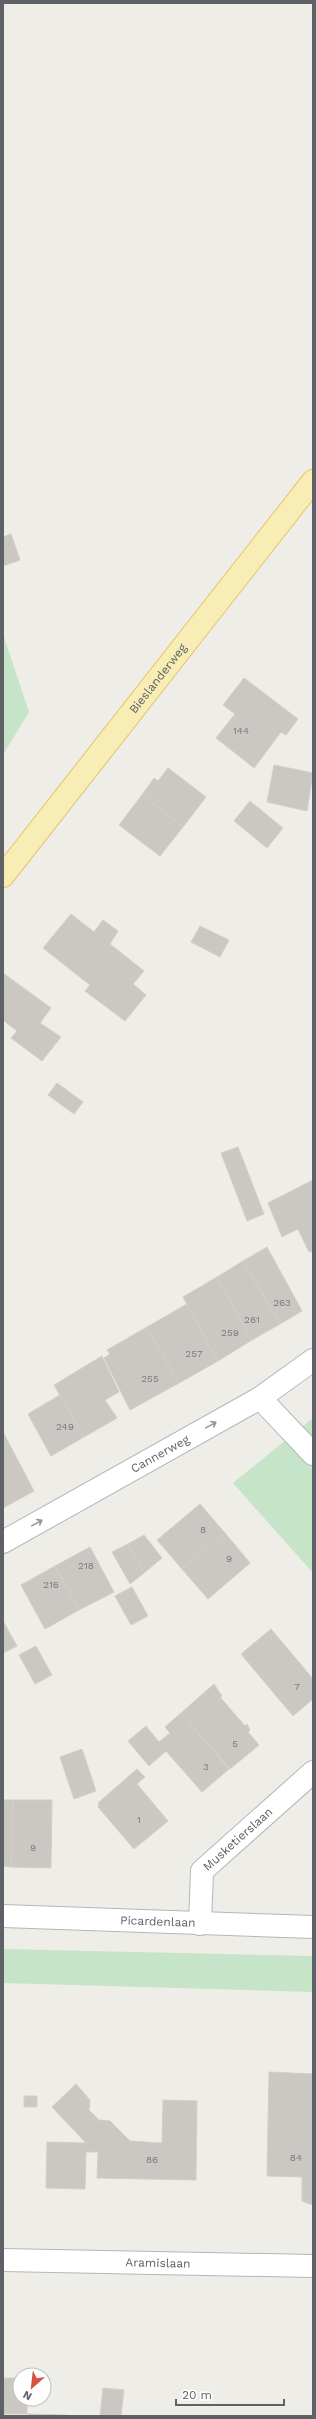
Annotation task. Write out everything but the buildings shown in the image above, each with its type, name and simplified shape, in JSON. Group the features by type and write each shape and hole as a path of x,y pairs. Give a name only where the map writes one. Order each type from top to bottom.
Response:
{"main road":[{"name":"Bieslanderweg","path":"3,876 313,481"}],"street":[{"name":"Cannerweg","path":"3,1542 260,1398 313,1360"},
{"path":"260,1398 313,1454"},
{"name":"Musketierslaan","path":"200,1924 202,1871 313,1772"},
{"name":"Picardenlaan","path":"3,1916 313,1928"},
{"name":"Aramislaan","path":"3,2260 313,2266"}],"green space":[{"path":"3,634 29,712 3,755"},
{"path":"313,1418 313,1573 233,1483"},
{"path":"3,1949 313,1956 313,1992 3,1983"}]}
